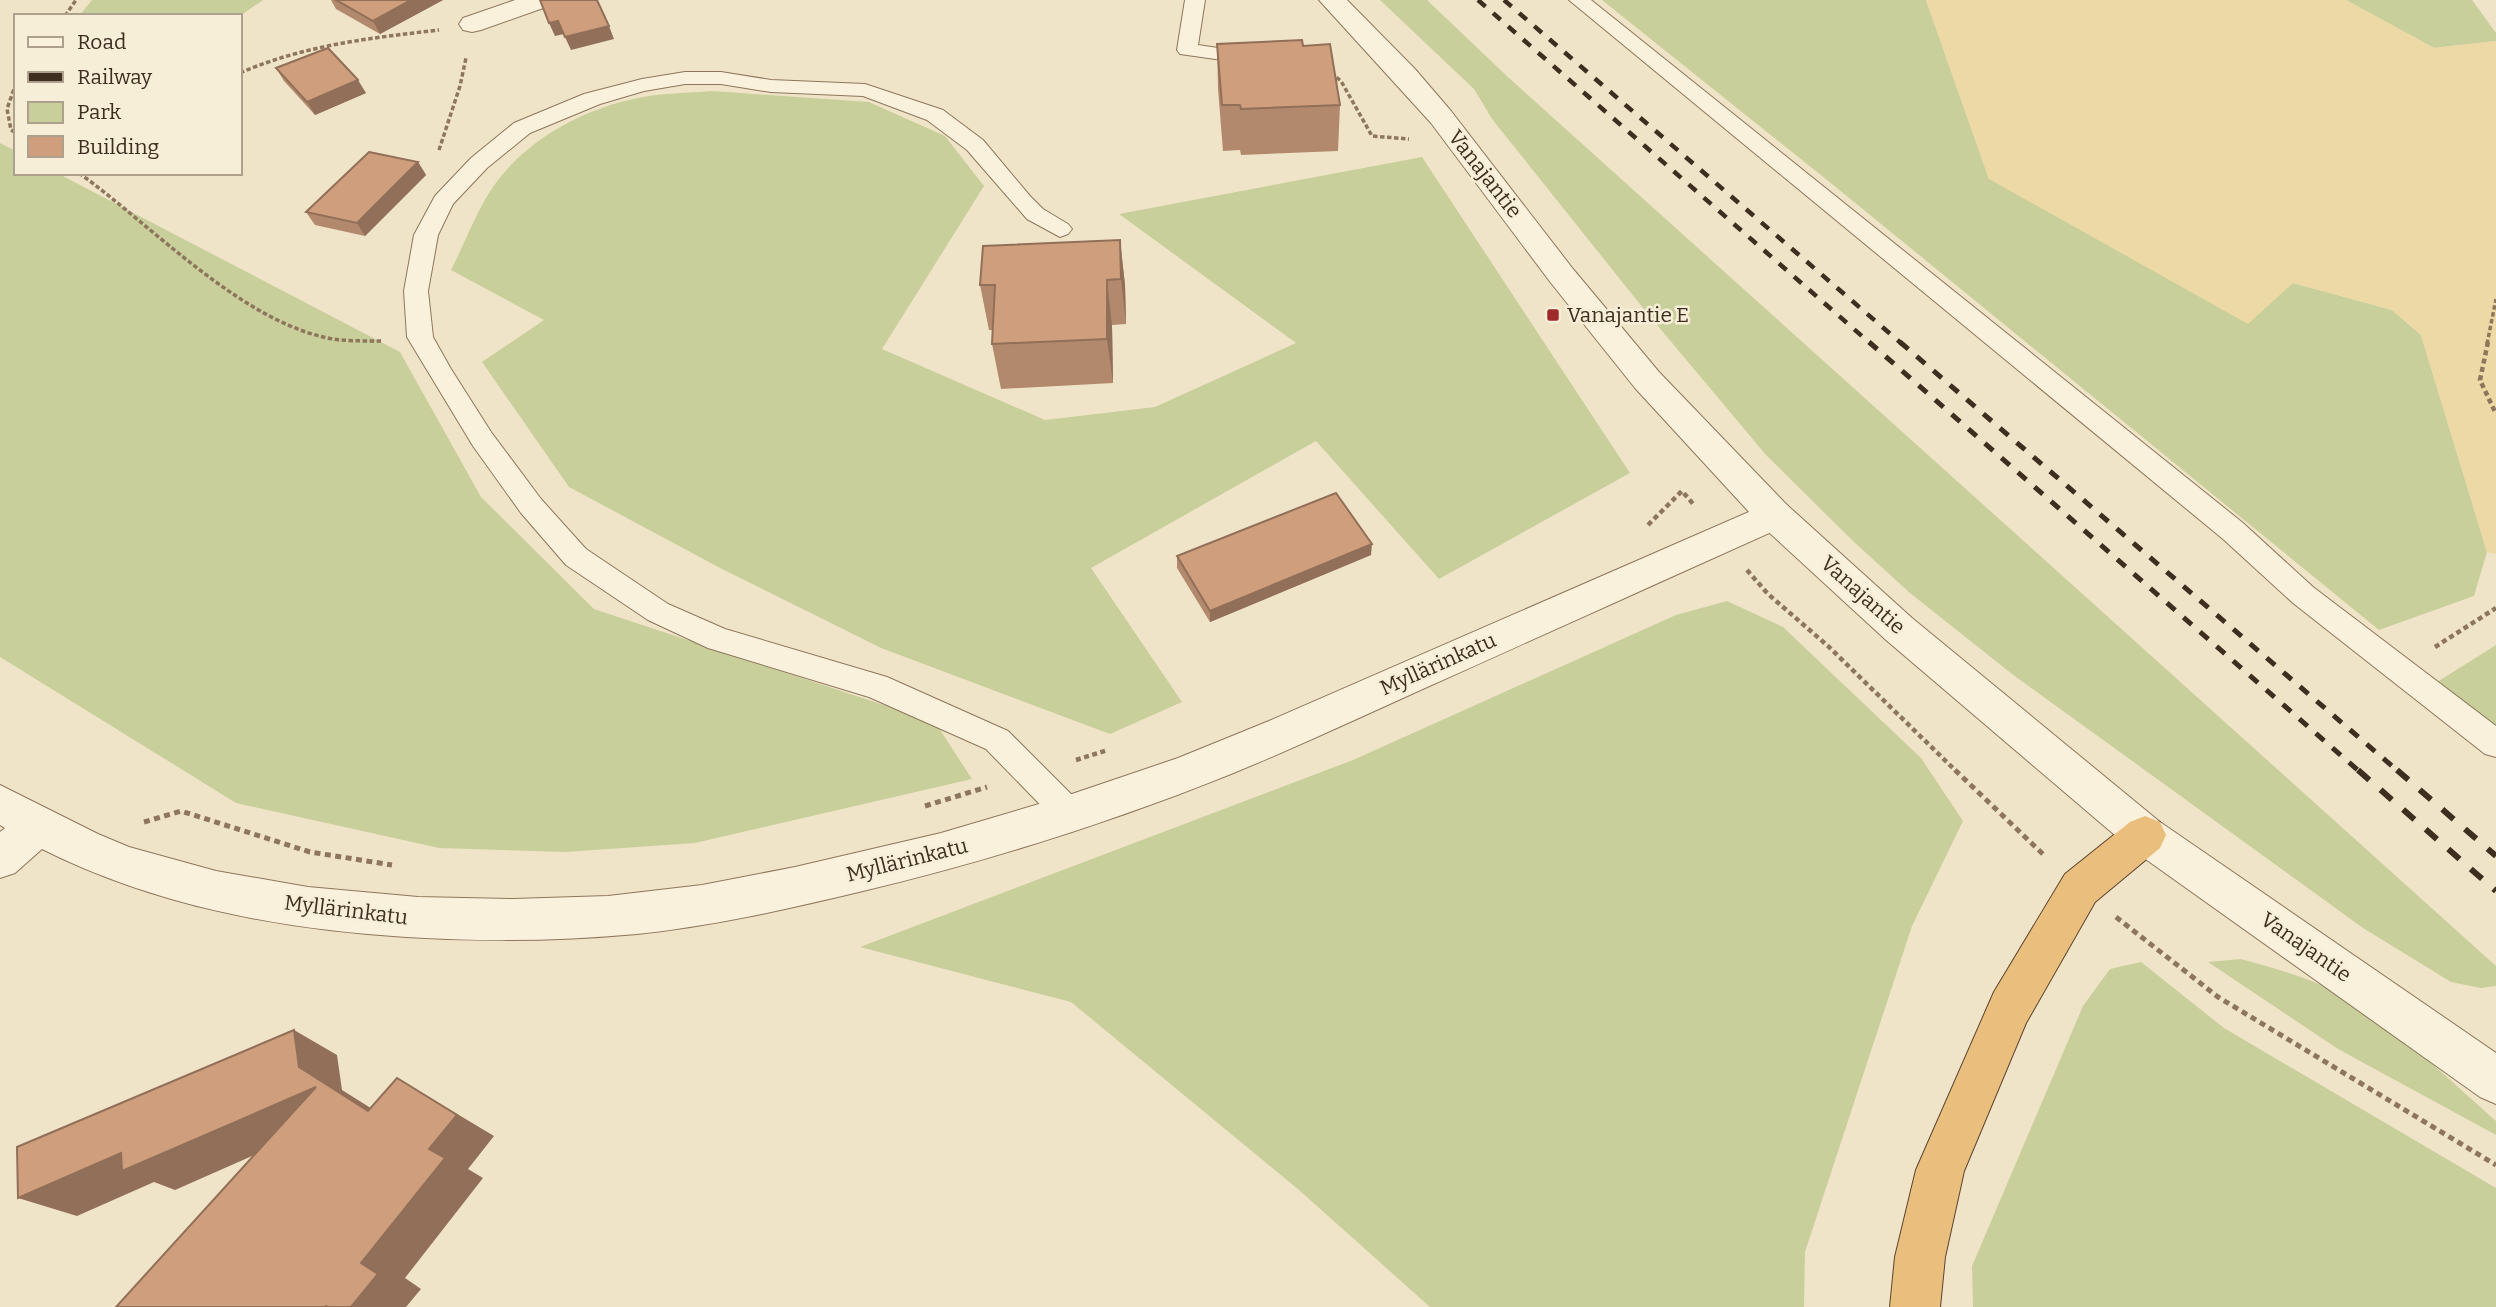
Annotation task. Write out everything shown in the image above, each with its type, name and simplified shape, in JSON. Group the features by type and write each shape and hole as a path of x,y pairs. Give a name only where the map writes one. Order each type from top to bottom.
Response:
{"highway":[{"path":"1915,1307 1920,1256 1940,1170 2010,1008 2080,888 2145,835"}],"street":[{"path":"472,24 540,0"},
{"name":"Vanajantie","path":"1332,0 1405,75 1441,117 1562,276 1647,380 1773,515 1899,629 2145,835 2496,1081"},
{"name":"Myllärinkatu","path":"0,803 36,827 110,861 187,886 312,909 416,918 512,919 609,916 709,904 801,887 945,852 1190,771 1303,724 1773,515"},
{"path":"0,859 36,827"}],"lane":[{"path":"1195,0 1187,50 1303,65"},
{"path":"1579,0 2233,531 2303,595 2496,744"},
{"path":"1060,229 1035,214 975,145 935,116 900,100 865,90 771,86 721,78 685,78 642,85 552,114 522,128 479,163 443,201 426,235 416,291 420,337 482,439 531,506 576,557 658,612 718,639 876,687 997,740 1069,813"}],"path":[{"path":"242,72 266,60 316,46 472,24 460,86 439,151 441,173 457,185"},
{"path":"1303,65 1335,74 1372,136 1418,139"},
{"path":"14,88 6,109 14,131"},
{"path":"82,175 204,273 310,335 358,343 420,337"},
{"path":"2496,299 2480,380 2496,414"},
{"path":"2400,669 2496,608"}],"green space":[{"path":"92,0 263,0 242,15 81,14"},
{"path":"1380,0 1427,0 1509,78 2496,966 2496,986 2481,988 2451,982 2363,928 2012,674 1910,593 1766,455 1647,313 1492,119 1474,89"},
{"path":"1602,0 1926,0 1989,179 2293,283 2392,310 2421,335 2487,552 2474,596 2379,630"},
{"path":"2346,0 2472,0 2496,33 2496,41 2434,48"},
{"path":"712,91 869,102 945,136 984,186 882,349 1045,420 1155,407 1296,343 1119,214 1422,157 1630,473 1439,579 1316,441 1091,568 1182,702 1110,734 881,648 722,569 569,487 482,362 544,320 451,270 489,193 517,159 535,144 574,120 617,103 656,95"},
{"path":"0,143 14,150 14,175 61,175 400,352 481,497 594,609 935,722 972,779 695,843 565,852 439,848 236,803 0,657"},
{"path":"1727,601 1783,627 1921,758 1963,821 1912,926 1805,1252 1804,1307 1430,1307 1299,1190 1071,1002 860,947 1353,760 1676,615"},
{"path":"2496,645 2496,730 2434,684"},
{"path":"2241,959 2311,981 2370,1014 2426,1058 2496,1121 2496,1135 2338,1049 2208,962"},
{"path":"2141,962 2224,1028 2496,1188 2496,1307 1973,1307 1972,1266 2083,1006 2110,969"}],"sand":[{"path":"1926,0 2346,0 2434,48 2496,41 2496,554 2487,552 2421,335 2392,310 2293,283 2248,324 1989,179"}],"building":[{"path":"336,0 411,0 373,21"},
{"path":"540,0 597,0 609,26 565,37 558,21 549,23"},
{"path":"1302,40 1303,46 1330,44 1340,105 1241,109 1240,105 1222,105 1217,44"},
{"path":"328,48 358,80 307,102 276,68"},
{"path":"369,152 418,162 357,223 306,212"},
{"path":"1120,240 1121,279 1107,280 1107,339 992,344 995,285 980,285 983,246"},
{"path":"1336,493 1372,544 1210,611 1177,556"},
{"path":"294,1030 299,1067 368,1111 397,1078 457,1115 429,1149 445,1158 361,1263 378,1274 351,1307 116,1307 316,1087 122,1171 121,1153 18,1198 17,1147"}],"railway":[{"path":"1478,0 1871,344"},
{"path":"1504,0 1902,344"},
{"path":"1869,342 2360,772"},
{"path":"1900,342 2399,772"},
{"path":"2358,770 2496,891"},
{"path":"2397,770 2496,856"}],"place":[{"name":"Vanajantie E","path":"1553,315"}]}
